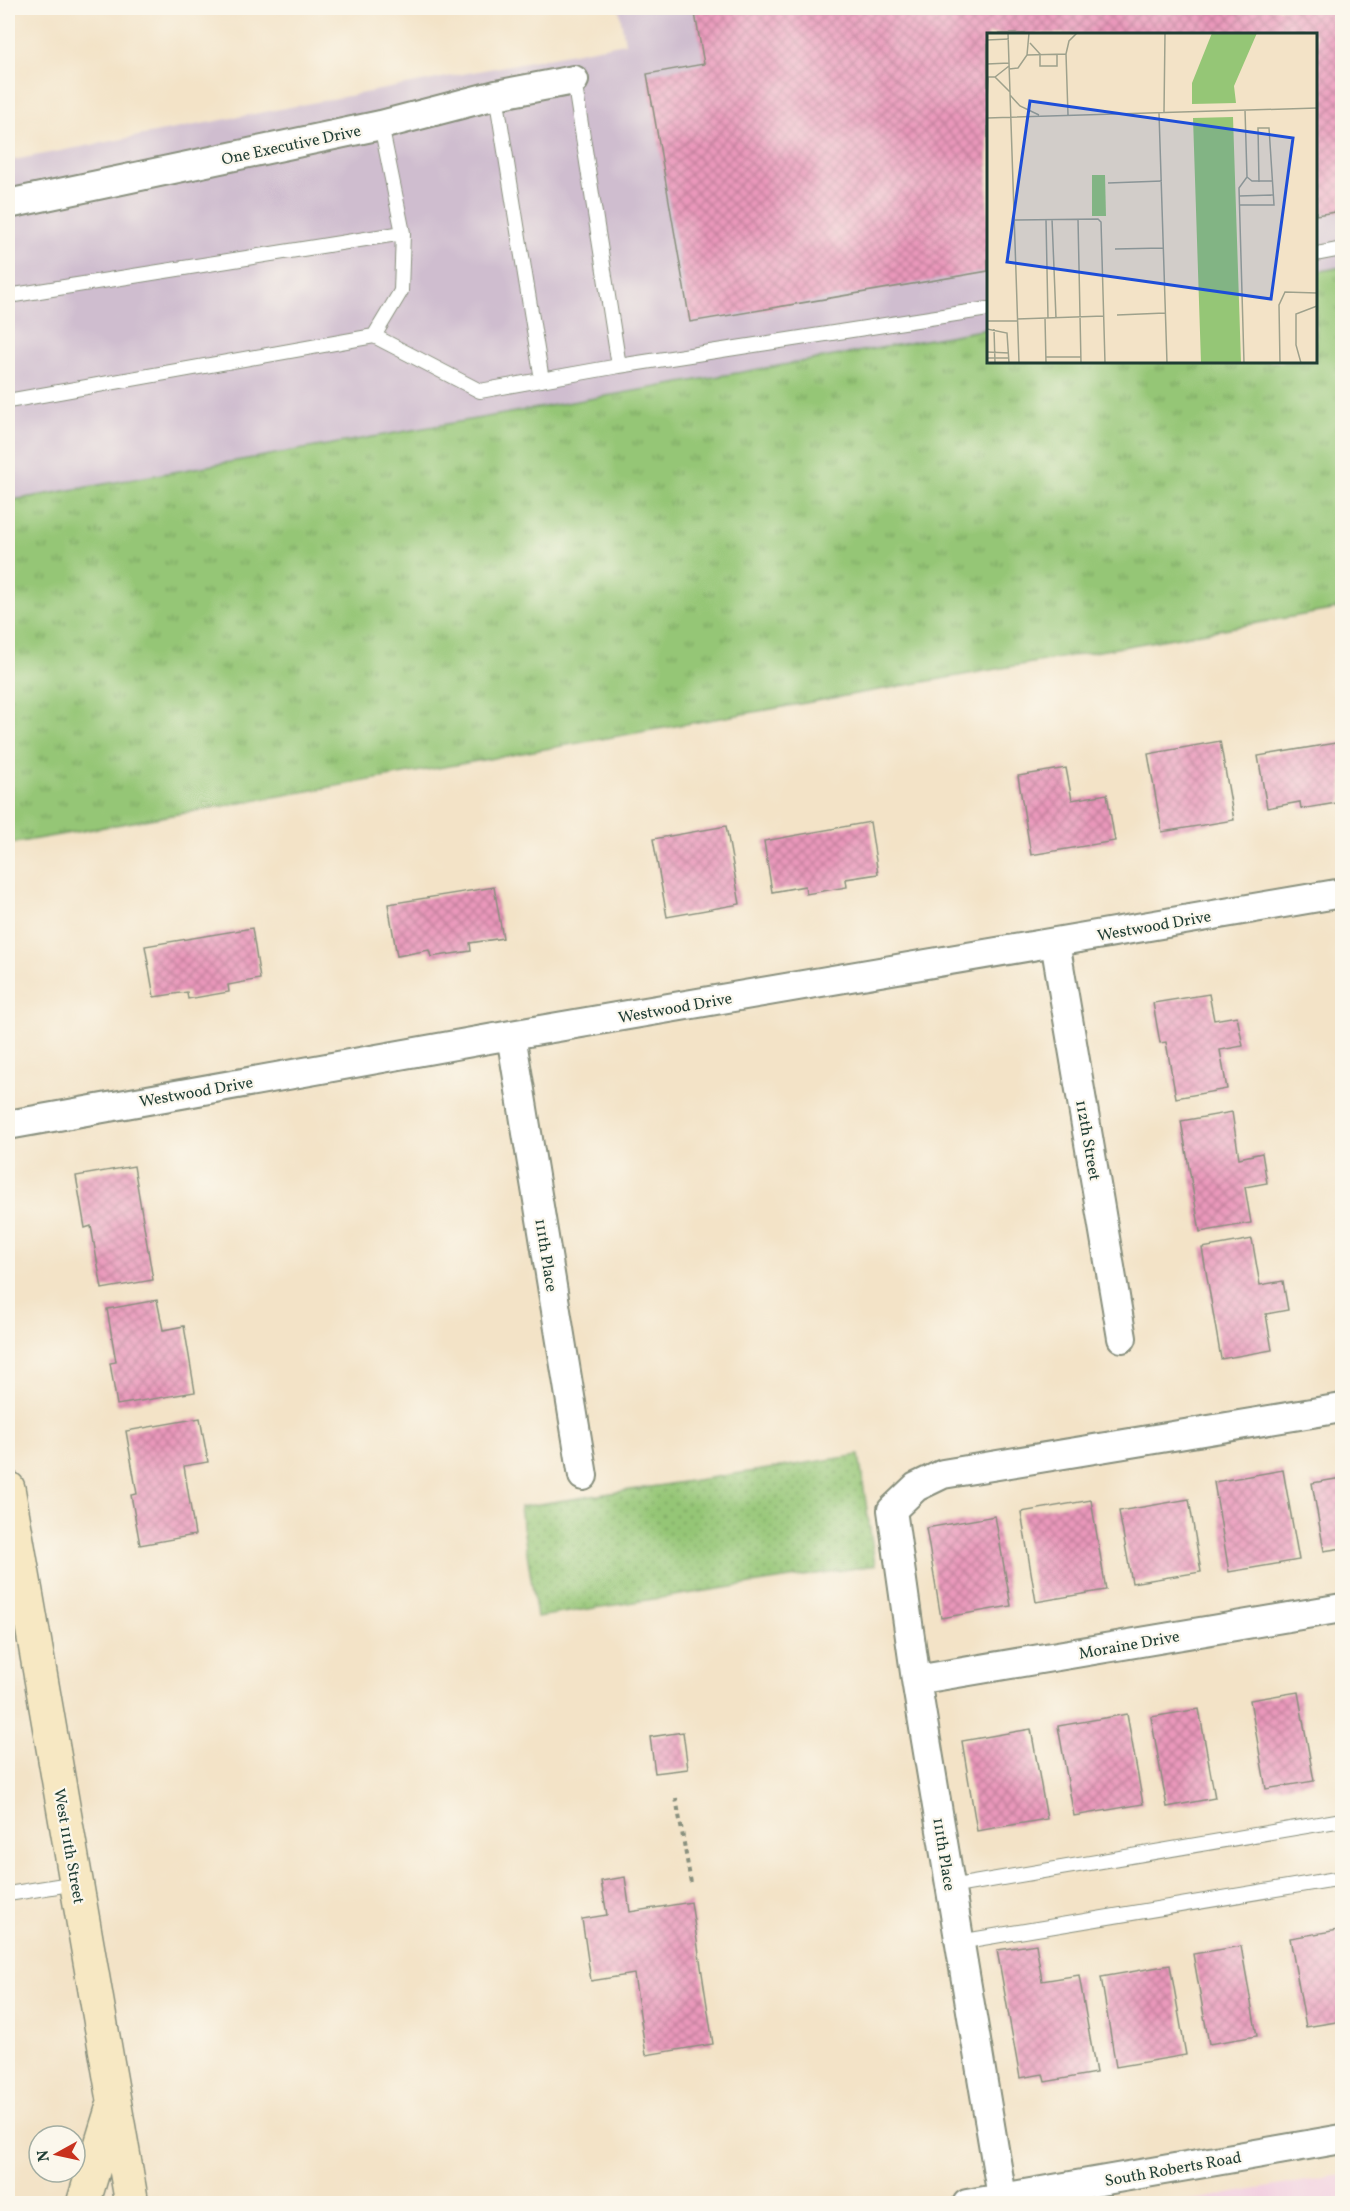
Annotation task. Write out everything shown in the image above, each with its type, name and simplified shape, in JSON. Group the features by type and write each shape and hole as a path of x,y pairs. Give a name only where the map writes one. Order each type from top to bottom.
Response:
{"main road":[{"name":"West 111th Street","path":"8,1488 132,2204"},
{"path":"83,2204 114,2101"}],"street":[{"name":"One Executive Drive","path":"8,204 381,125 496,96 574,80"},
{"name":"Westwood Drive","path":"8,1125 511,1035 1342,893"},
{"name":"112th Street","path":"1055,942 1122,1338"},
{"name":"111th Place","path":"511,1035 583,1476"},
{"name":"111th Place","path":"1002,2197 916,1680 892,1510 916,1487 943,1474 1342,1407"},
{"name":"Moraine Drive","path":"916,1680 1342,1608"},
{"name":"South Roberts Road","path":"967,2204 1342,2139"}],"lane":[{"path":"574,80 619,366"},
{"path":"496,96 542,380"},
{"path":"374,336 401,291 403,233 381,125"},
{"path":"8,296 403,233"},
{"path":"1317,254 1342,249"},
{"path":"8,401 374,336 480,391 619,366 987,309"},
{"path":"950,1887 1342,1820"},
{"path":"959,1942 1342,1878"},
{"path":"8,1894 76,1883"}],"path":[{"path":"676,1798 691,1883"}],"shaded area":[{"path":"619,8 1342,8 1342,267 1317,272 1317,33 987,33 987,329 8,501 8,161 625,43"},
{"path":"1342,2175 1342,2203 1174,2203"}],"green space":[{"path":"1342,267 1342,608 8,844 8,501 987,329 987,363 1317,363 1317,272"},
{"path":"859,1455 875,1565 537,1617 520,1507"}],"building":[{"path":"694,8 1342,8 1342,211 1317,215 1317,33 987,33 987,271 690,322 647,74 704,64"},
{"path":"1220,741 1234,820 1162,832 1148,754"},
{"path":"1342,742 1342,802 1301,809 1300,802 1267,808 1258,756"},
{"path":"1066,768 1072,800 1107,794 1115,841 1031,855 1018,776"},
{"path":"870,822 878,874 846,879 847,887 806,894 805,886 772,892 764,841"},
{"path":"726,826 740,904 667,917 653,839"},
{"path":"494,887 503,938 470,943 471,951 431,957 429,950 397,956 388,904"},
{"path":"252,928 260,979 228,985 229,992 188,999 187,992 154,997 145,946"},
{"path":"1209,994 1214,1020 1237,1016 1243,1046 1220,1050 1227,1089 1176,1098 1166,1042 1160,1043 1153,1003"},
{"path":"1232,1112 1239,1158 1262,1153 1267,1183 1245,1187 1251,1223 1200,1232 1181,1121"},
{"path":"134,1166 153,1280 102,1289 91,1226 85,1228 76,1176"},
{"path":"1252,1239 1260,1285 1283,1281 1288,1310 1266,1314 1272,1350 1221,1359 1202,1248"},
{"path":"157,1300 163,1330 184,1326 195,1392 117,1405 110,1363 116,1362 107,1309"},
{"path":"200,1418 208,1462 184,1466 195,1535 140,1545 131,1495 137,1494 126,1431"},
{"path":"1283,1470 1299,1560 1229,1572 1214,1482"},
{"path":"1342,1478 1342,1548 1324,1551 1312,1483"},
{"path":"1189,1499 1201,1572 1132,1583 1119,1511"},
{"path":"1091,1500 1106,1590 1036,1602 1021,1512"},
{"path":"995,1516 1011,1606 941,1618 926,1528"},
{"path":"1298,1692 1314,1781 1266,1789 1250,1700"},
{"path":"1199,1709 1215,1798 1167,1807 1151,1717"},
{"path":"1127,1714 1143,1804 1074,1816 1058,1726"},
{"path":"1031,1729 1047,1819 977,1831 962,1741"},
{"path":"683,1732 688,1769 655,1773 650,1737"},
{"path":"625,1877 630,1912 691,1902 713,2044 646,2055 634,1974 591,1981 582,1919 607,1915 601,1881"},
{"path":"1338,1930 1342,1956 1342,2021 1306,2027 1290,1938"},
{"path":"1036,1944 1042,1981 1079,1975 1096,2073 1045,2082 1043,2074 1020,2078 997,1950"},
{"path":"1241,1946 1257,2036 1209,2044 1193,1954"},
{"path":"1170,1965 1186,2055 1116,2067 1101,1977"}]}
